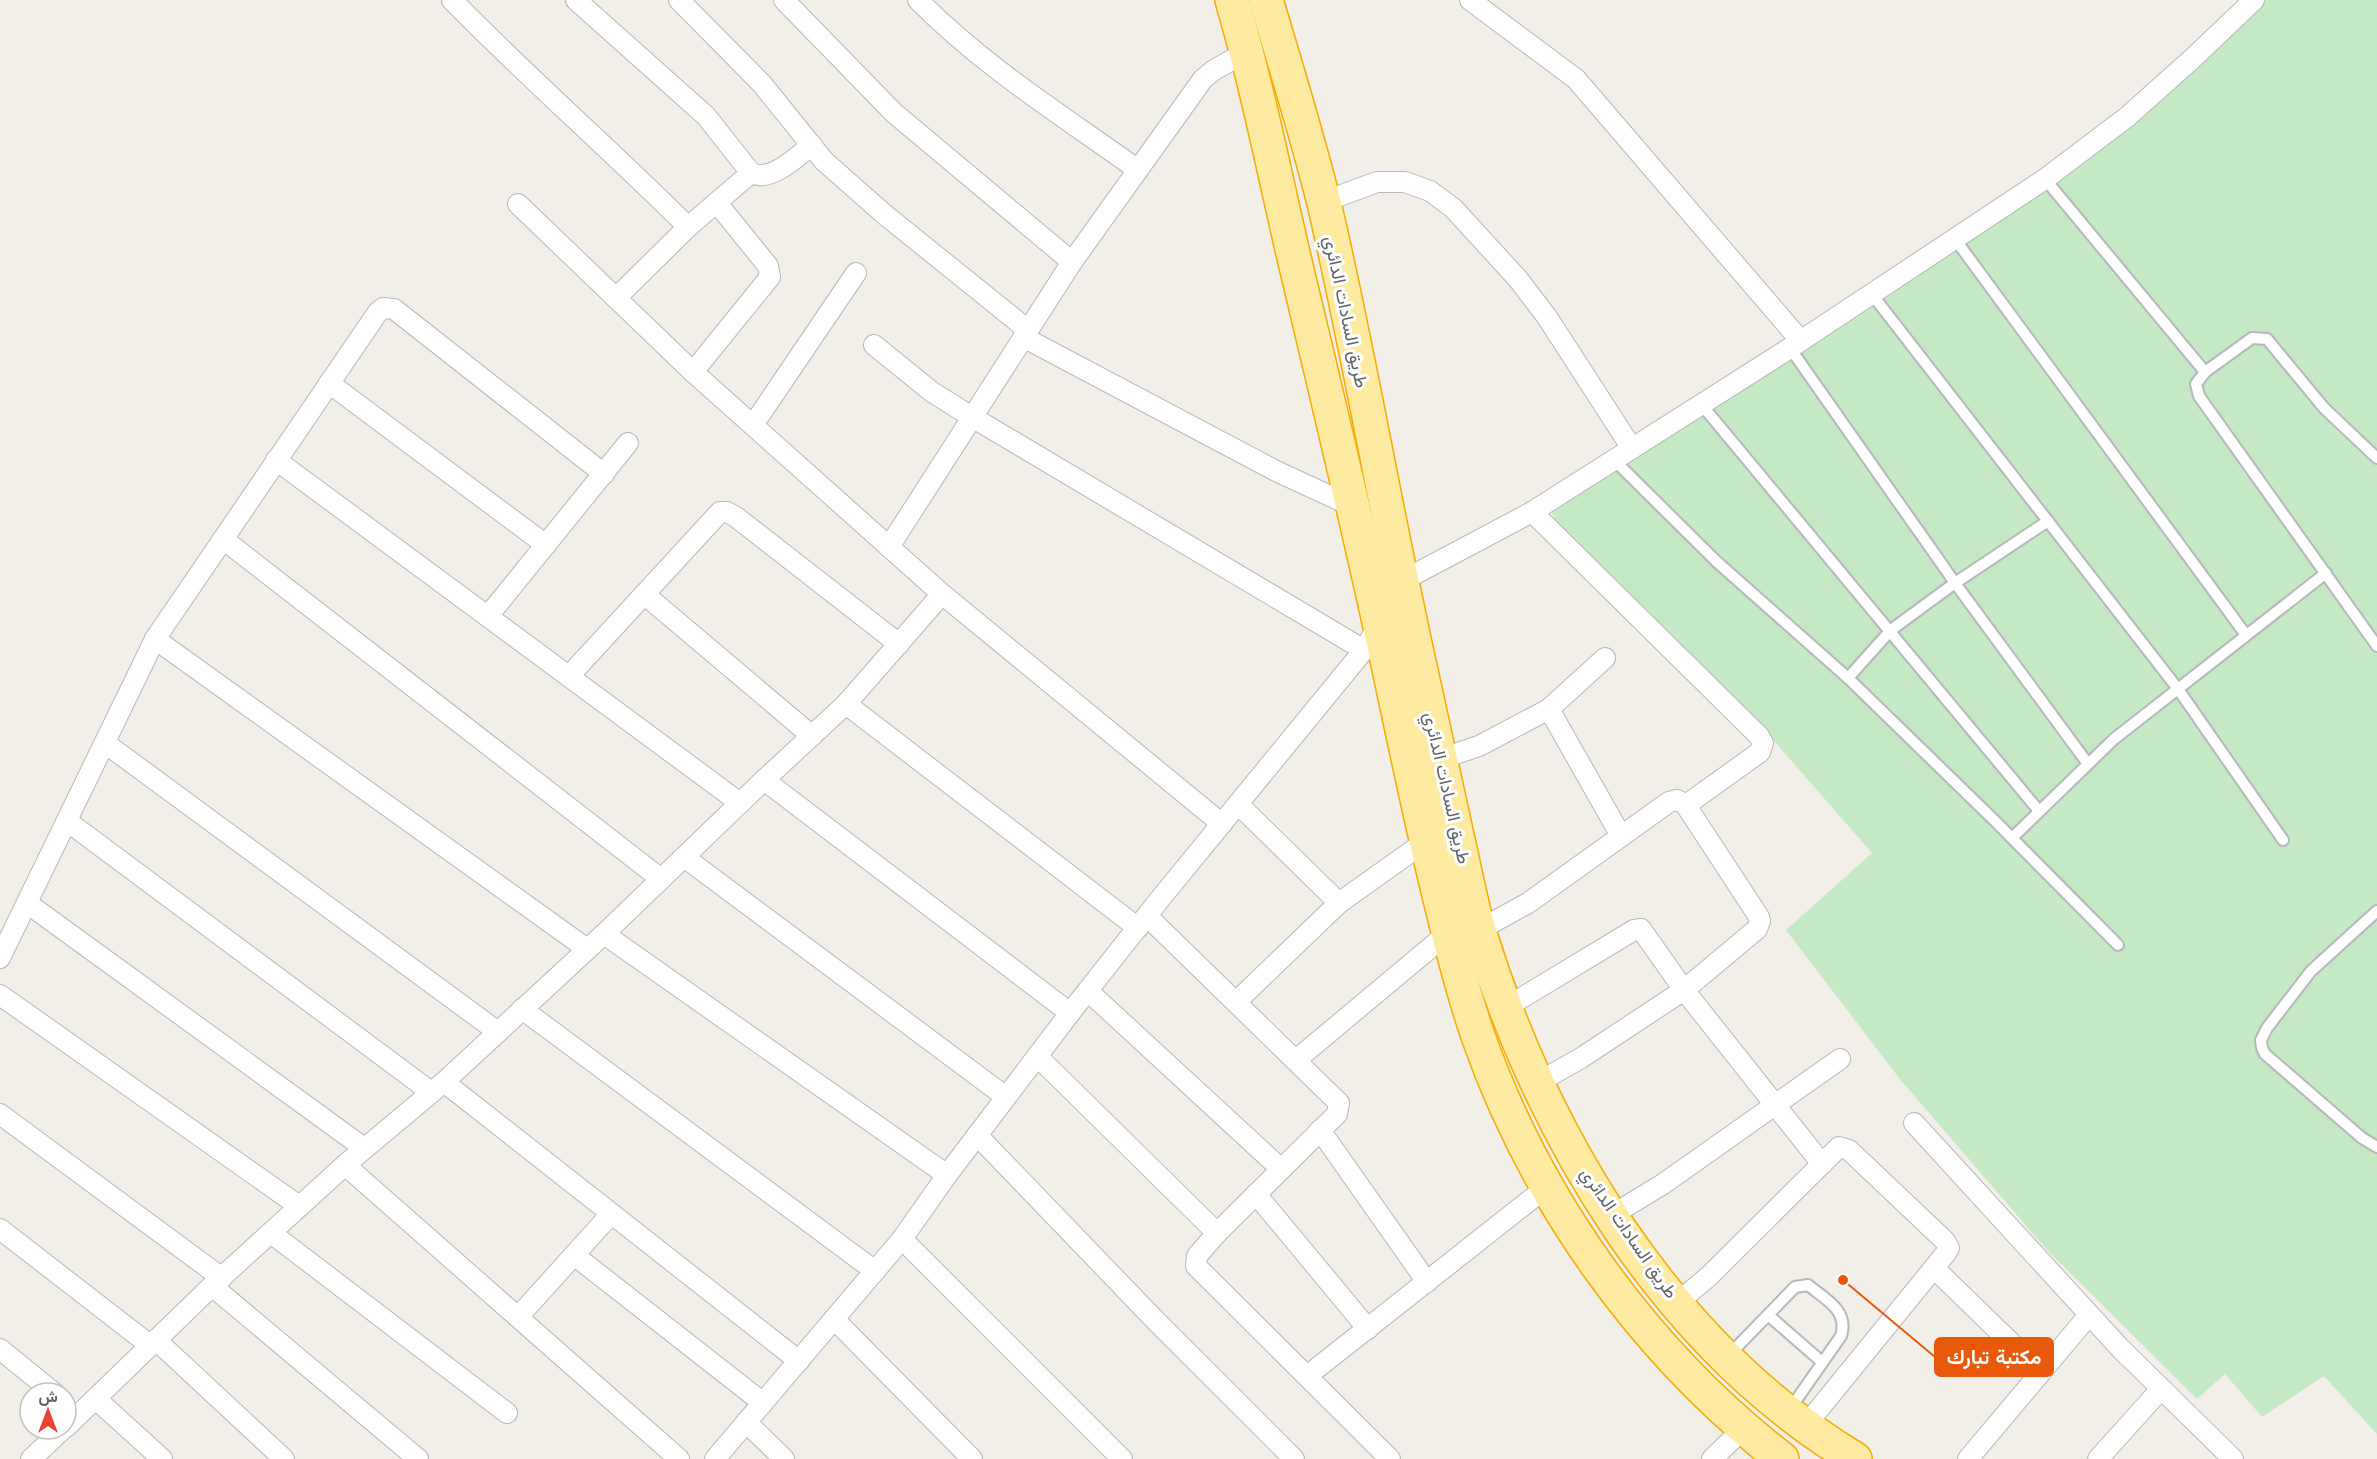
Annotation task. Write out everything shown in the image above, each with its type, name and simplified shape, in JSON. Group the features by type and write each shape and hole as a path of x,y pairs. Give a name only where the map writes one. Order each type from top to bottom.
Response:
{"highway":[{"name":"طريق السادات الدائري","path":"1232,0 1354,507 1372,637 1426,841 1463,932 1505,1008 1565,1137 1612,1215 1677,1303 1752,1383 1855,1459"},
{"name":"طريق السادات الدائري","path":"1266,0 1323,202 1440,759 1463,932 1462,986 1483,1048 1522,1138 1589,1253 1636,1315 1687,1374 1743,1429 1782,1459"},
{"path":"1294,256 1302,245 1315,240 1328,245 1333,250"}],"street":[{"path":"452,0 502,51 614,154 688,227"},
{"path":"576,0 706,117 751,173 764,175 775,171 812,145"},
{"path":"679,0 762,84 824,161 1026,333 1276,471 1354,507"},
{"path":"784,0 894,113 1059,253 1072,261"},
{"path":"918,0 941,24 987,62 1138,170"},
{"path":"1470,0 1576,80 1795,344"},
{"path":"1401,580 1532,512 1795,344 2045,179 2127,117 2192,60 2254,0"},
{"path":"889,547 1072,261 1203,80 1214,70 1246,52"},
{"path":"616,297 688,227 751,173"},
{"path":"1323,202 1377,182 1405,182 1430,190 1453,207 1518,279 1547,317 1631,447"},
{"path":"693,372 770,277 768,266 717,203"},
{"path":"518,204 693,372 942,594 1222,824"},
{"path":"753,425 856,273"},
{"path":"0,958 155,639 378,312 389,307 604,474"},
{"path":"715,1459 902,1239 1037,1056 1372,637 972,417 932,392 874,345"},
{"path":"329,382 546,544"},
{"path":"488,616 628,442"},
{"path":"276,460 740,803"},
{"path":"569,676 717,514 727,512 899,644"},
{"path":"1532,512 1677,654 1759,736 1763,743 1760,752 1686,805"},
{"path":"223,539 661,879"},
{"path":"644,594 812,736"},
{"path":"78,1412 96,1399 299,1206 438,1087 604,934 846,704 942,594"},
{"path":"155,639 587,949"},
{"path":"1440,759 1479,746 1549,709 1605,658"},
{"path":"846,704 1142,922 1236,1002 1339,1103 1337,1114 1217,1233 1197,1256 1196,1266 1390,1459"},
{"path":"1549,709 1621,836"},
{"path":"105,743 498,1032"},
{"path":"764,780 1071,1013"},
{"path":"1296,1060 1463,932 1528,903 1669,802 1681,801 1686,805 1760,921 1756,929 1684,990 1581,1058 1538,1083"},
{"path":"1238,804 1339,903"},
{"path":"67,821 611,1214 799,1361"},
{"path":"1236,1002 1339,903 1426,841"},
{"path":"684,857 1006,1097"},
{"path":"27,903 364,1148"},
{"path":"1505,1008 1637,929 1645,932 1684,990 1822,1164"},
{"path":"604,934 947,1175"},
{"path":"1088,991 1281,1169"},
{"path":"0,995 299,1206"},
{"path":"522,1009 875,1271"},
{"path":"1037,1056 1217,1233"},
{"path":"1612,1215 1663,1184 1840,1059"},
{"path":"0,1114 217,1282 418,1459"},
{"path":"1914,1123 2089,1315 2231,1459"},
{"path":"1320,1130 1427,1282"},
{"path":"977,1135 1155,1320 1294,1459"},
{"path":"1677,1303 1708,1277 1839,1147 1849,1150 1858,1158 1948,1245 1946,1253 1934,1268 1797,1418"},
{"path":"345,1165 680,1459"},
{"path":"1307,1376 1548,1186"},
{"path":"1256,1194 1368,1329"},
{"path":"518,1317 611,1214"},
{"path":"0,1229 154,1343 284,1459"},
{"path":"271,1233 507,1413"},
{"path":"902,1239 1122,1459"},
{"path":"574,1255 763,1403"},
{"path":"1934,1268 2041,1372"},
{"path":"1968,1459 2089,1315"},
{"path":"834,1319 972,1459"},
{"path":"0,1349 39,1381"},
{"path":"2098,1459 2161,1389"},
{"path":"96,1399 162,1459"},
{"path":"747,1422 784,1459"},
{"path":"1712,1459 1743,1429"},
{"path":"33,1459 49,1441"}],"lane":[{"path":"2045,179 2205,372"},
{"path":"1955,239 2246,635"},
{"path":"1871,292 2178,688 2283,840"},
{"path":"2377,458 2324,408 2267,339 2252,338 2205,372 2196,384 2199,396 2377,646"},
{"path":"1795,344 1955,583 2088,764"},
{"path":"1701,404 2039,811"},
{"path":"1613,459 1717,562 1848,678 2118,945"},
{"path":"1848,678 1891,630 1955,583 2048,521"},
{"path":"2012,838 2114,739 2326,573"},
{"path":"2377,911 2311,971 2266,1028 2261,1040 2265,1054 2362,1138 2377,1147"},
{"path":"1727,1358 1791,1290 1803,1284 1808,1285 1840,1311 1844,1323 1841,1336 1822,1362 1797,1418"},
{"path":"1768,1315 1822,1362"}],"green space":[{"path":"2265,0 2377,0 2377,1434 2324,1376 2262,1417 2225,1374 2197,1399 2047,1250 1899,1078 1786,930 1872,853 1753,717 1558,528 1549,505 1952,250 2133,126 2237,31"}],"place":[{"name":"مكتبة تبارك","path":"1843,1280"}]}
